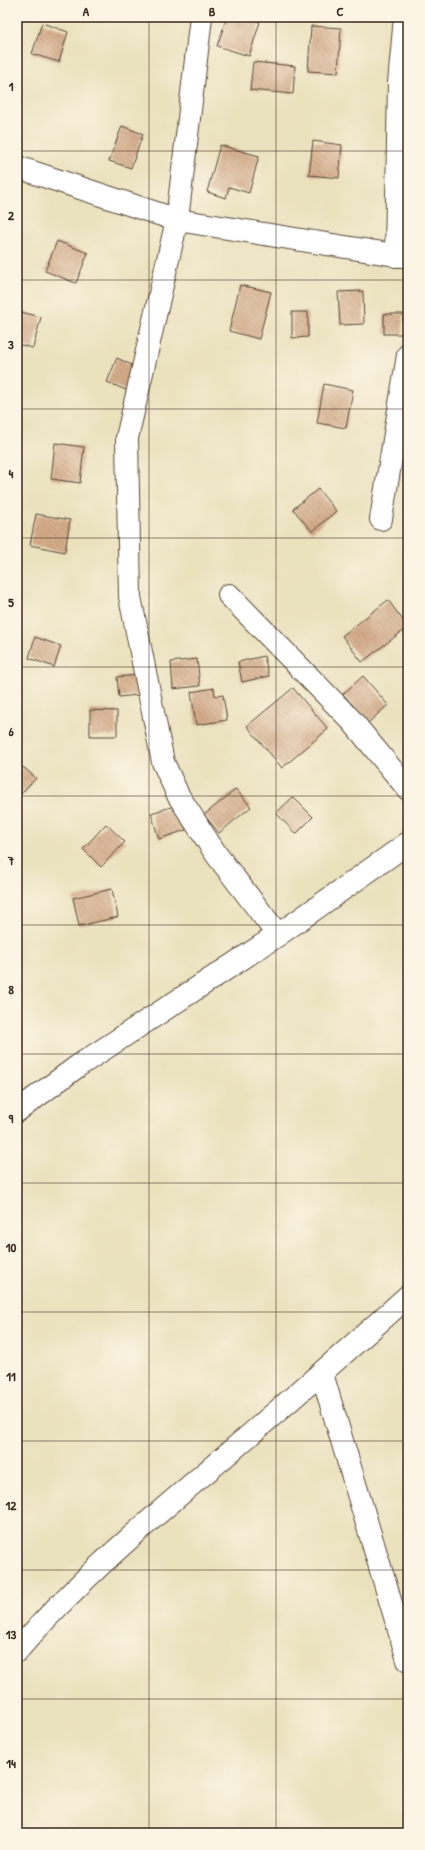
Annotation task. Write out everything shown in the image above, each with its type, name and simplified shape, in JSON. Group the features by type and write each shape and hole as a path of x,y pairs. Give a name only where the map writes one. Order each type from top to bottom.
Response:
{"street":[{"path":"201,17 177,220 127,438 130,597 164,762 178,795 216,854 278,935"},
{"path":"17,166 177,220 402,257 398,83 405,17"},
{"path":"381,519 408,355"},
{"path":"229,595 352,721 408,789"},
{"path":"17,1111 78,1066 278,935 408,843"},
{"path":"17,1651 44,1620 138,1530 322,1374 408,1296"},
{"path":"322,1374 408,1660"}],"building":[{"path":"227,17 246,17 260,22 249,56 217,46"},
{"path":"42,23 68,32 59,62 32,54"},
{"path":"311,26 341,28 338,73 308,71"},
{"path":"253,62 295,66 293,94 250,90"},
{"path":"122,126 143,134 131,168 109,161"},
{"path":"313,141 342,145 339,178 309,175"},
{"path":"220,145 259,156 249,193 229,187 226,198 207,192"},
{"path":"57,241 88,253 76,283 45,271"},
{"path":"240,285 271,292 259,339 229,331"},
{"path":"363,291 364,324 340,325 338,292"},
{"path":"17,311 41,317 33,348 17,344"},
{"path":"292,312 308,312 308,337 292,338"},
{"path":"384,314 403,314 403,334 384,334"},
{"path":"117,358 136,367 126,390 107,382"},
{"path":"324,384 353,390 346,428 317,423"},
{"path":"55,443 84,447 80,483 51,479"},
{"path":"318,489 336,511 312,532 293,509"},
{"path":"36,514 70,520 65,552 30,545"},
{"path":"388,600 408,627 362,662 342,636"},
{"path":"35,637 61,646 54,667 29,658"},
{"path":"264,656 269,676 242,682 238,662"},
{"path":"197,659 200,686 173,689 171,662"},
{"path":"137,675 139,695 119,697 117,677"},
{"path":"363,676 388,705 368,723 343,694"},
{"path":"214,688 215,696 223,695 227,720 196,725 191,692"},
{"path":"293,688 328,729 282,768 247,726"},
{"path":"90,710 117,711 117,736 90,736"},
{"path":"23,767 36,778 20,795 17,792 17,774"},
{"path":"236,789 251,807 219,833 204,815"},
{"path":"293,797 313,817 296,834 276,813"},
{"path":"178,805 186,830 159,839 151,813"},
{"path":"106,824 125,842 101,867 83,849"},
{"path":"112,889 118,917 79,926 73,898"}]}
